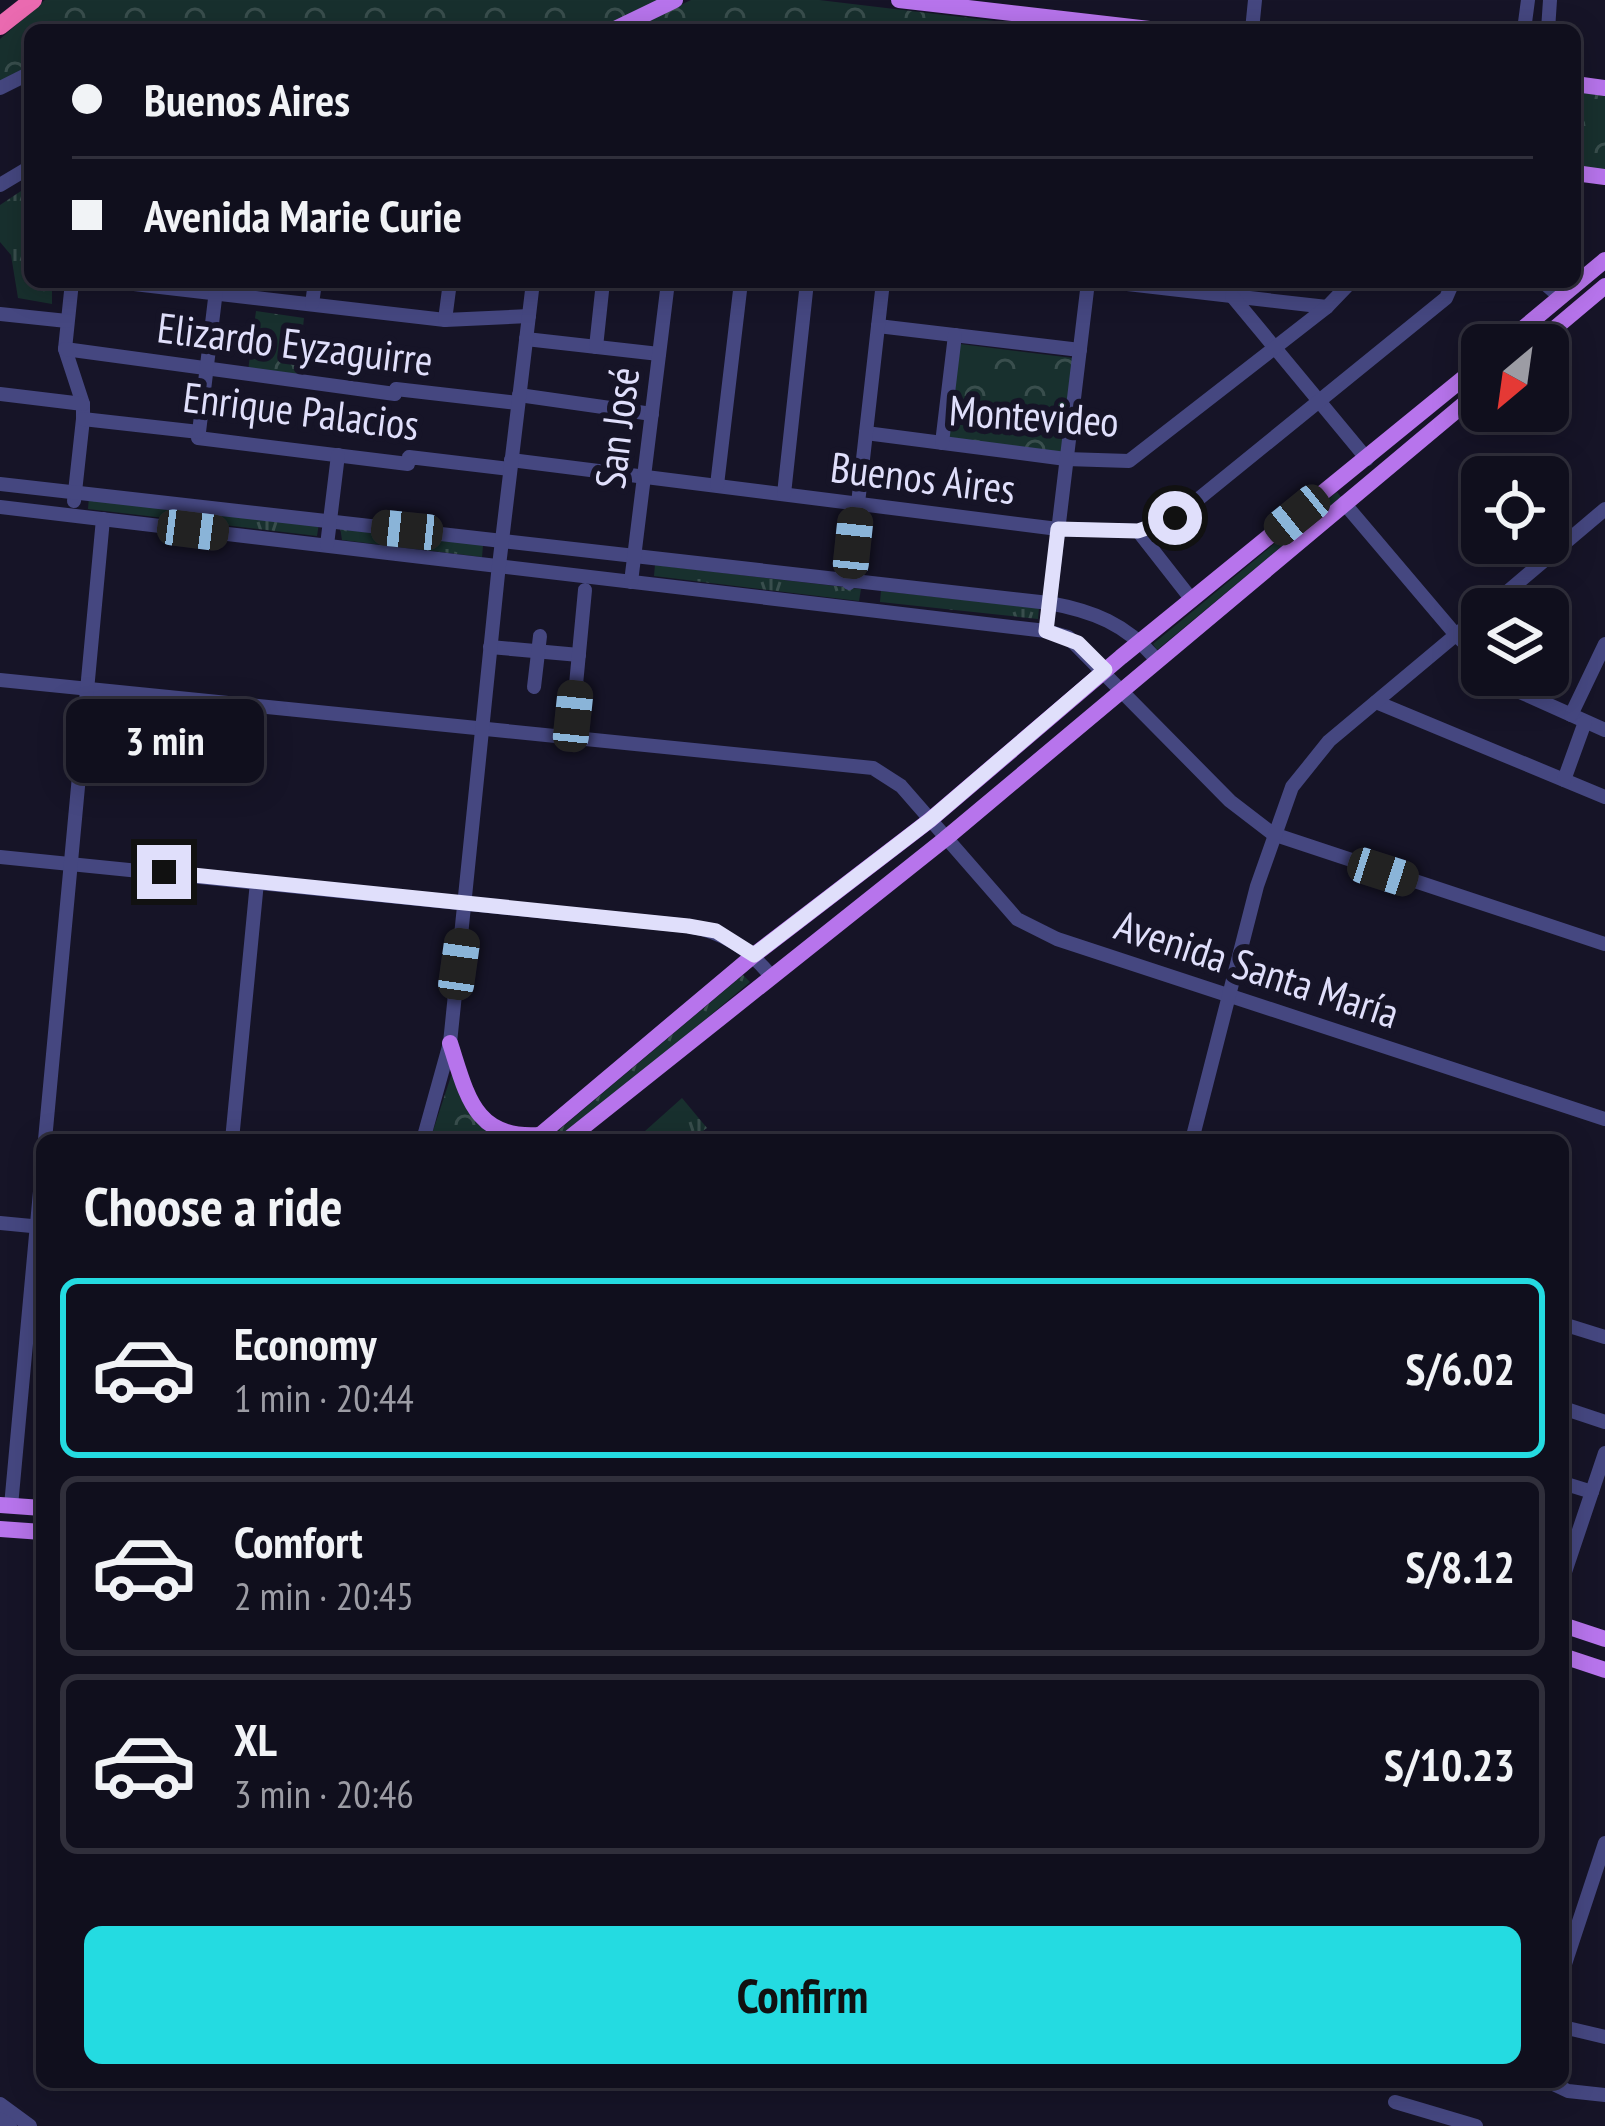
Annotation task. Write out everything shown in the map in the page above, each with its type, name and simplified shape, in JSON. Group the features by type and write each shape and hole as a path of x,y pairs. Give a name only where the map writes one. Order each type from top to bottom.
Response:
{"highway":[{"path":"0,23 21,0"},
{"path":"0,23 33,0"}],"main road":[{"path":"625,24 675,0"},
{"path":"899,0 983,4 1118,24"},
{"path":"1555,324 1602,274"},
{"path":"1528,324 1576,288"},
{"path":"542,1134 754,955 930,820 1105,670 1461,380"},
{"path":"574,1134 945,839 1461,406"},
{"path":"449,1043 479,1118 509,1134"},
{"path":"6,1505 36,1508"},
{"path":"0,1529 36,1532"},
{"path":"1569,1627 1605,1639"},
{"path":"1569,1658 1605,1670"}],"street":[{"path":"60,401 71,288"},
{"path":"199,432 216,288 445,320 529,316"},
{"path":"312,304 314,288"},
{"path":"445,320 449,288"},
{"path":"425,1134 449,1043 532,288"},
{"path":"596,347 602,288"},
{"name":"San José","path":"632,582 667,288"},
{"path":"717,485 739,288"},
{"path":"784,494 806,288"},
{"path":"849,583 882,288"},
{"path":"1046,631 1087,288"},
{"path":"1162,288 1327,307"},
{"name":"Montevideo","path":"866,433 1066,459 1129,461 1345,288"},
{"name":"Buenos Aires","path":"511,465 644,476 1058,529 1138,531 1175,518 1446,298 1450,288"},
{"path":"1550,288 1560,297"},
{"path":"1232,296 1366,459"},
{"path":"0,314 67,321"},
{"path":"878,326 1080,350"},
{"path":"942,442 955,335"},
{"path":"526,339 659,354"},
{"path":"65,353 83,411 72,515"},
{"name":"Elizardo Eyzaguirre","path":"65,353 394,394 396,389 652,414"},
{"name":"Enrique Palacios","path":"0,394 60,401 83,411 199,432 199,437 408,464 410,457 511,465"},
{"path":"327,545 338,455"},
{"path":"0,484 1049,603 1091,611 1141,641 1156,659"},
{"path":"1344,503 1461,640"},
{"path":"0,507 1046,631 1078,643 1230,802 1273,834 1605,944"},
{"path":"1513,588 1603,515"},
{"path":"46,1134 103,519"},
{"path":"1138,531 1192,600"},
{"path":"870,610 873,585"},
{"path":"573,716 585,590"},
{"path":"1194,1134 1273,834 1292,787 1329,741 1461,631"},
{"path":"490,647 539,644 579,655"},
{"path":"534,687 539,644"},
{"path":"1564,781 1578,718 1605,644"},
{"name":"Avenida Santa María","path":"0,680 873,768 902,786 1017,920 1030,927 1605,1119"},
{"path":"1529,696 1605,730"},
{"path":"1376,702 1605,797"},
{"path":"0,856 716,931 754,955 771,976"},
{"path":"233,1134 257,881"},
{"path":"0,1223 36,1227"},
{"path":"6,1505 36,1252"},
{"path":"1569,1326 1605,1337"},
{"path":"1569,1410 1605,1422"},
{"path":"1569,1537 1605,1453"},
{"path":"1569,1485 1592,1492"},
{"path":"1569,1952 1605,1844"},
{"path":"1569,2028 1605,2037"},
{"path":"1562,2088 1605,2095"},
{"path":"1395,2102 1476,2126"},
{"path":"0,2104 30,2126"},
{"path":"0,2119 10,2126"}],"green space":[{"path":"45,0 665,0 615,24 24,24 24,73 0,85 0,39"},
{"path":"691,0 819,0 1020,24 640,24"},
{"path":"1581,91 1605,94 1605,174 1581,171"},
{"path":"24,189 24,288 52,288 52,304 18,298 11,255 0,242 0,205"},
{"path":"256,311 304,318 297,378 248,371"},
{"path":"960,344 1073,358 1061,453 948,439"},
{"path":"1337,492 1341,497 1157,650 1153,644"},
{"path":"89,497 319,523 317,536 88,509"},
{"path":"340,527 483,545 482,557 342,540"},
{"path":"655,565 861,589 859,601 654,576"},
{"path":"881,591 1039,608 1038,619 880,602"},
{"path":"743,975 750,982 568,1134 554,1134"},
{"path":"454,1067 461,1089 509,1134 432,1134"},
{"path":"682,1098 707,1128 698,1134 642,1134"}],"route":[{"path":"164,872 688,926 716,931 754,955 930,820 1105,670 1078,643 1046,631 1058,529 1138,531 1175,518"}]}
